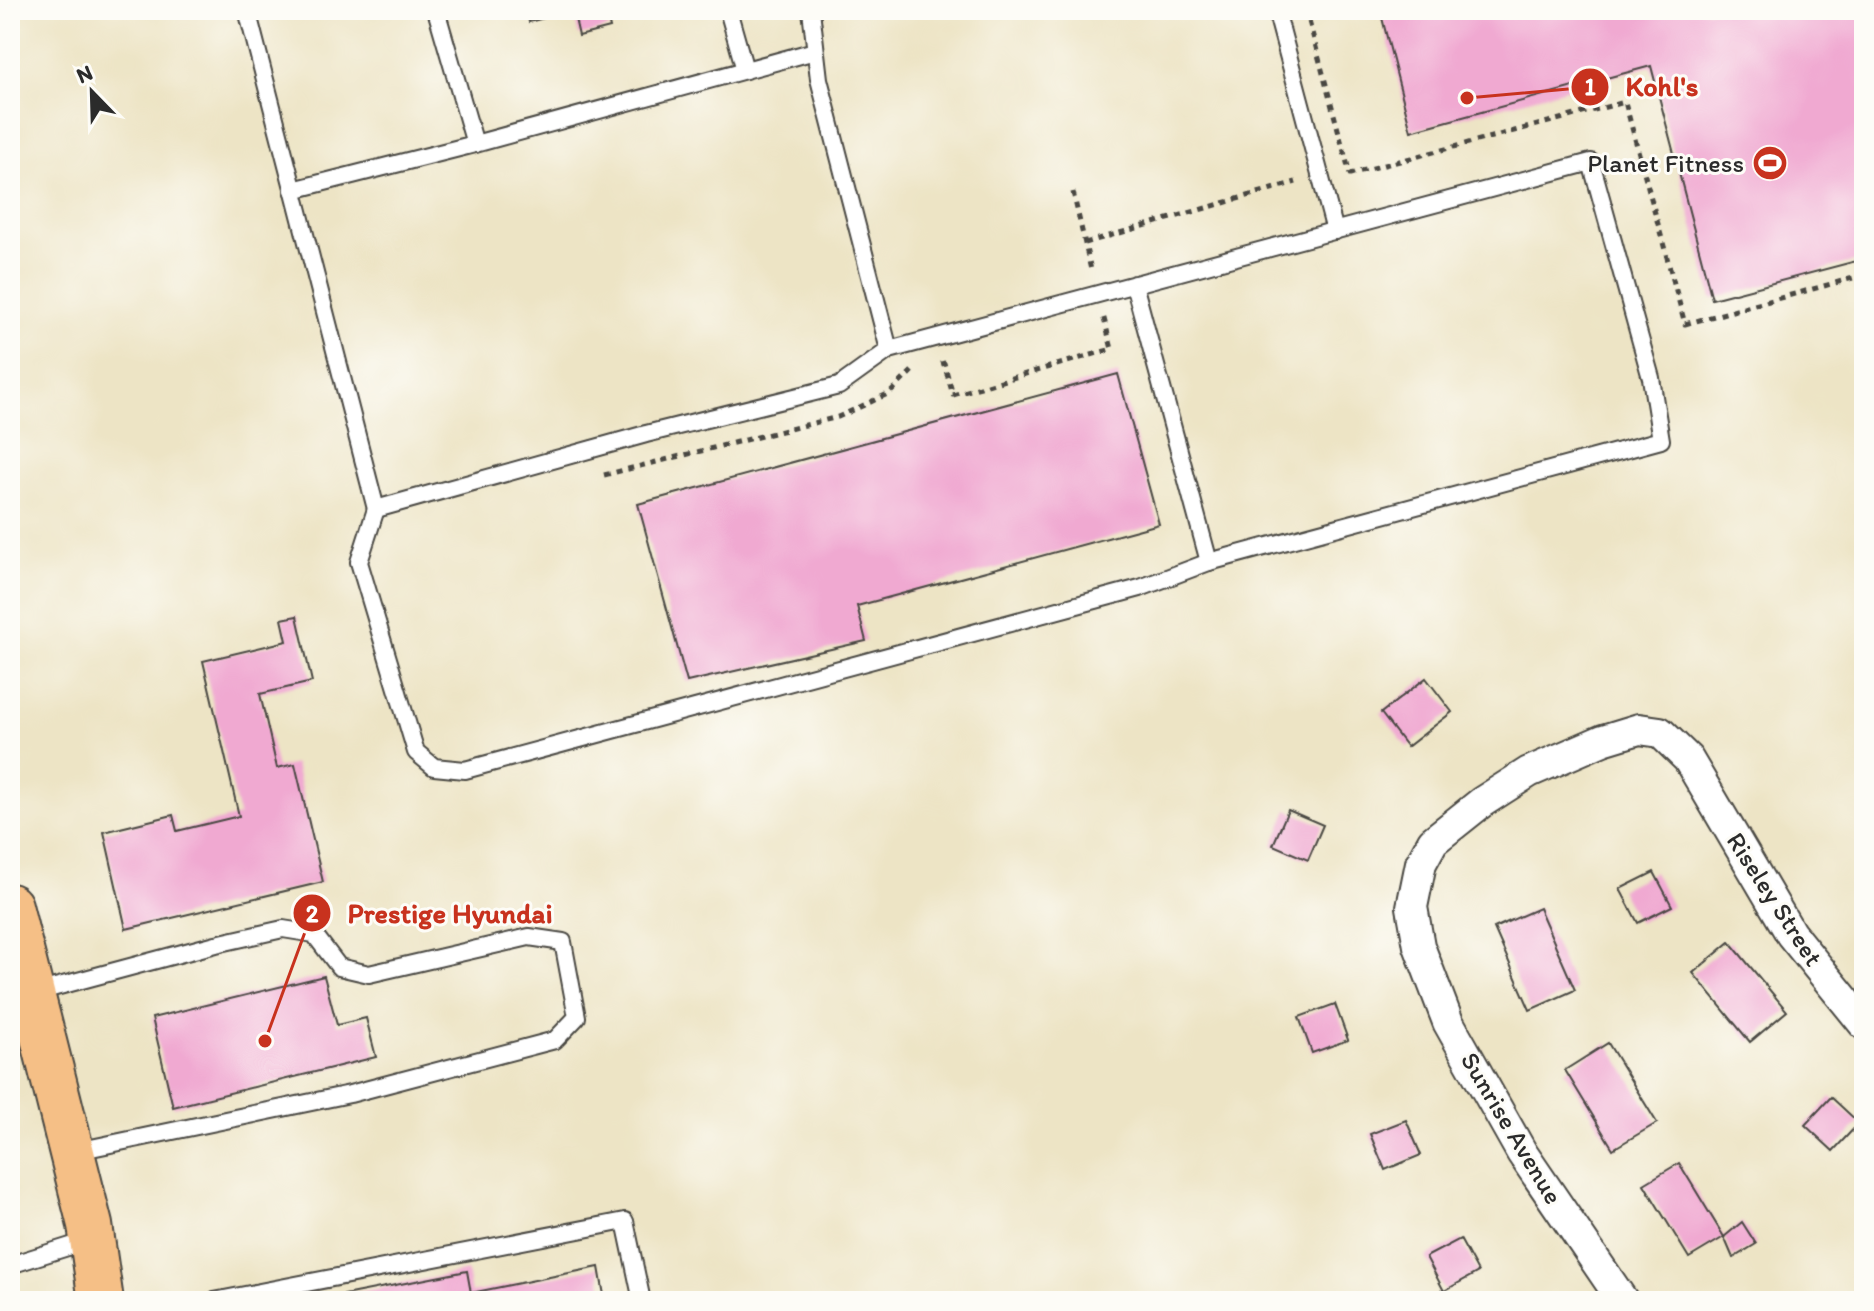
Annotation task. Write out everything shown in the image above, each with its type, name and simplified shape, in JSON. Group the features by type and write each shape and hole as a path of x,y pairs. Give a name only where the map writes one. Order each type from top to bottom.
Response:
{"main road":[{"path":"10,906 71,1152 101,1301"}],"street":[{"name":"Riseley Street","path":"1419,946 1412,907 1421,863 1433,841 1482,802 1529,772 1603,740 1639,729 1660,732 1688,759 1791,934 1864,1024"},
{"name":"Sunrise Avenue","path":"1419,946 1448,1022 1522,1153 1623,1301"}],"lane":[{"path":"247,10 376,509 359,562 416,752 434,767 465,770 1140,588 1209,562 1661,440 1651,378 1591,162 889,350 839,386 646,434 376,509"},
{"path":"436,10 475,144"},
{"path":"728,10 745,70"},
{"path":"811,10 819,79 889,350"},
{"path":"1276,10 1335,231"},
{"path":"293,190 815,51"},
{"path":"1134,284 1209,562"},
{"path":"31,993 283,929 314,934 339,967 369,974 529,937 563,942 577,1017 555,1040 350,1094 71,1152"},
{"path":"214,1301 625,1221 642,1301"},
{"path":"10,1265 91,1240"}],"path":[{"path":"1306,10 1350,174 1625,102 1685,324 1864,275"},
{"path":"1085,243 1348,165"},
{"path":"933,366 944,363 953,395 1112,349"},
{"path":"591,478 838,417 890,393 911,371 922,368"}],"building":[{"path":"526,10 571,10 571,11 529,22"},
{"path":"573,10 623,11 607,15 610,28 579,36"},
{"name":"Planet Fitness","path":"1380,10 1864,10 1864,259 1712,299 1651,66 1411,131"},
{"path":"1118,374 1159,524 857,606 866,641 687,682 638,504"},
{"path":"297,616 312,682 260,694 277,768 295,764 323,882 126,929 104,832 173,815 177,831 239,816 203,661 287,641 282,619"},
{"path":"1426,678 1452,712 1407,747 1381,713"},
{"path":"1288,810 1323,825 1308,860 1273,845"},
{"path":"1654,872 1672,906 1638,923 1620,889"},
{"path":"1539,908 1575,990 1530,1010 1494,928"},
{"path":"1730,942 1787,1011 1750,1042 1693,973"},
{"path":"324,976 337,1025 366,1018 376,1057 173,1107 152,1018"},
{"path":"1335,1004 1348,1040 1312,1053 1299,1017"},
{"path":"1608,1043 1657,1123 1613,1149 1565,1070"},
{"path":"1831,1097 1859,1123 1833,1151 1805,1125"},
{"path":"1406,1120 1421,1155 1385,1170 1370,1134"},
{"path":"1679,1163 1724,1237 1689,1258 1644,1184"},
{"path":"1742,1222 1756,1244 1733,1258 1724,1237"},
{"path":"1460,1239 1478,1272 1444,1291 1426,1257"},
{"path":"599,1267 605,1301 330,1301 329,1298 467,1271 471,1293"}],"place":[{"name":"Kohl's","path":"1467,98"},
{"name":"Planet Fitness","path":"1770,163"},
{"name":"Prestige Hyundai","path":"265,1041"}]}
